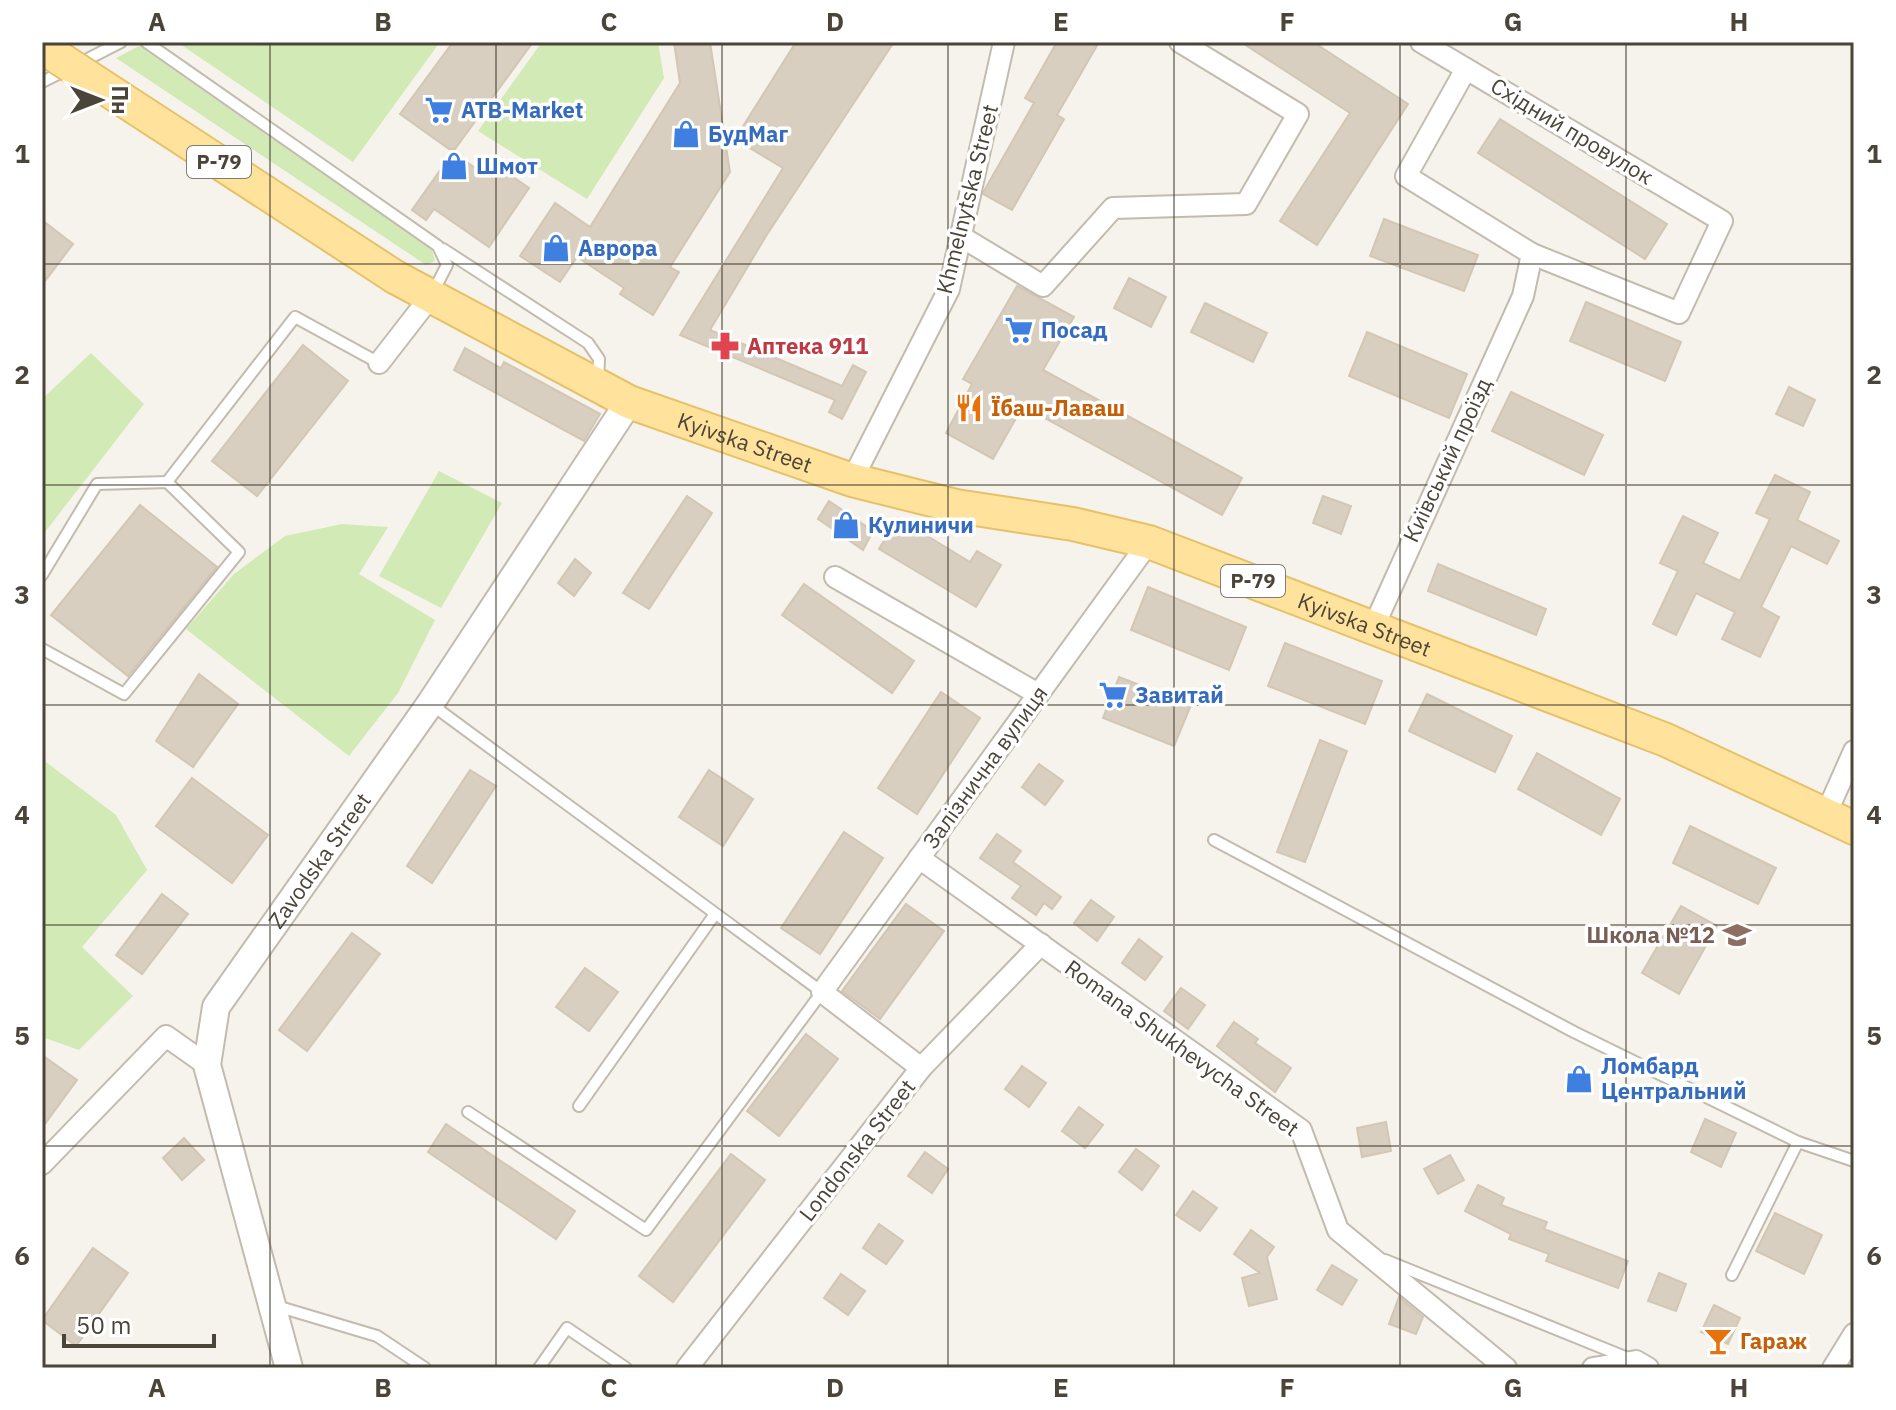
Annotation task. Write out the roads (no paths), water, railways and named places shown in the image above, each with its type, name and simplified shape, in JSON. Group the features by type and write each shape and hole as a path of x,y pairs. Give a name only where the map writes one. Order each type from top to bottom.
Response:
{"main road":[{"name":"Р-79","path":"42,47 395,277 629,402"},
{"name":"Kyivska Street","path":"629,402 852,480 956,506 1073,524 1149,542 1666,740 1840,821"}],"street":[{"name":"Khmelnytska Street","path":"852,480 949,289 1004,42"},
{"path":"960,236 1043,286 1113,208 1246,204 1298,114 1180,42"},
{"name":"Східний провулок","path":"1421,42 1722,221 1679,313 1532,254"},
{"path":"1466,69 1406,176 1532,254"},
{"name":"Київський проїзд","path":"1374,626 1523,296 1532,254"},
{"path":"379,363 431,296"},
{"name":"Zavodska Street","path":"289,1368 207,1065 216,1007 430,704 629,402"},
{"name":"Залізнична вулиця","path":"822,992 1149,542"},
{"path":"835,577 1038,694"},
{"path":"1840,821 1854,751"},
{"name":"Romana Shukhevycha Street","path":"919,858 1301,1130 1338,1230 1506,1368"},
{"name":"Londonska Street","path":"691,1367 921,1068 1041,944"},
{"path":"822,992 921,1068"},
{"path":"42,1164 166,1036 207,1065"},
{"path":"1833,1368 1854,1334"},
{"path":"1593,1368 1642,1364"}],"lane":[{"path":"42,82 121,42"},
{"path":"146,42 438,246 588,343 599,359 600,378 597,385"},
{"path":"431,296 447,265 438,246"},
{"path":"167,482 295,317 379,363"},
{"path":"42,575 97,484 167,482 239,552 124,694 42,649"},
{"path":"430,704 822,992 646,1230 468,1112"},
{"path":"1214,840 1574,1032 1798,1142 1854,1161"},
{"path":"579,1106 715,914"},
{"path":"1732,1275 1798,1142"},
{"path":"1365,1252 1642,1364"},
{"path":"272,1304 377,1336 425,1368"},
{"path":"539,1368 567,1328 626,1368"}],"place":[{"name":"ATB-Market","path":"439,110"},
{"name":"БудМаг","path":"686,134"},
{"name":"Шмот","path":"454,166"},
{"name":"Аврора","path":"556,248"},
{"name":"Посад","path":"1019,330"},
{"name":"Аптека 911","path":"725,346"},
{"name":"Їбаш-Лаваш","path":"969,408"},
{"name":"Кулиничи","path":"846,525"},
{"name":"Завитай","path":"1113,695"},
{"name":"Школа №12","path":"1737,935"},
{"name":"Ломбард Центральний","path":"1579,1079"},
{"name":"Гараж","path":"1718,1341"}]}
